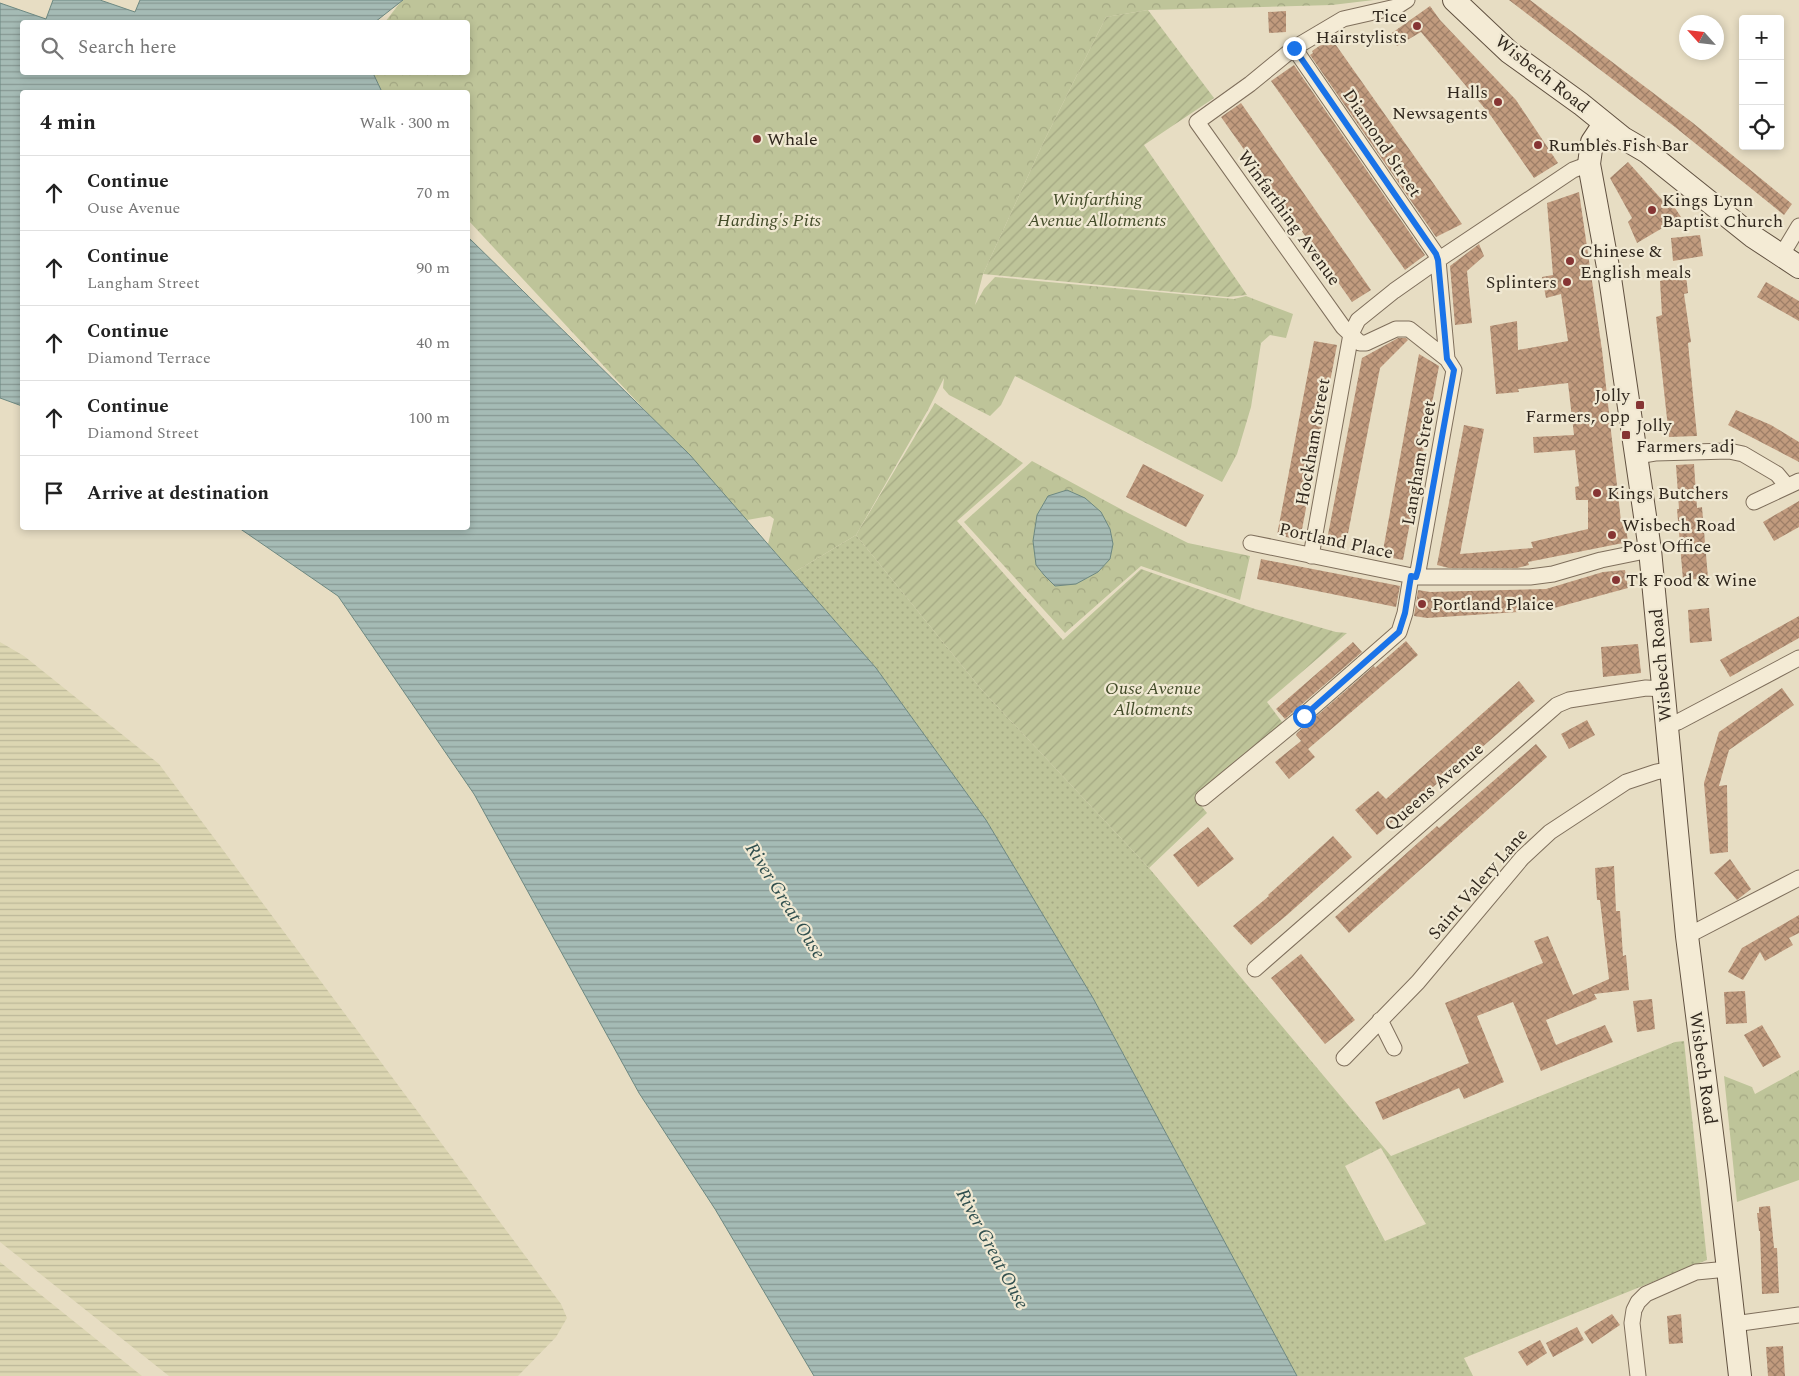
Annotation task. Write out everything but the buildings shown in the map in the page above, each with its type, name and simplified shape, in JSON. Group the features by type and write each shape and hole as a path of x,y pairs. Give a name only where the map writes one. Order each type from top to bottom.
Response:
{"street":[{"path":"1294,48 1343,19 1396,7 1407,0"},
{"name":"Wisbech Road","path":"1454,0 1509,52 1581,104 1604,124 1592,142 1589,164 1610,278 1638,456 1650,550 1687,936 1695,1009 1711,1118 1740,1376"},
{"name":"Winfarthing Avenue","path":"1294,48 1250,84 1197,122 1343,327 1351,334"},
{"name":"Diamond Street","path":"1294,48 1436,254 1438,260"},
{"path":"1604,124 1647,152 1752,236 1790,261 1799,226"},
{"path":"1447,359 1409,329 1396,329 1366,343 1360,343 1351,334 1358,320 1394,291 1573,170 1589,164"},
{"name":"Langham Street","path":"1203,798 1304,716 1399,632 1414,576 1453,380 1454,370 1447,359 1438,260"},
{"name":"Hockham Street","path":"1311,556 1351,334"},
{"path":"1638,456 1655,453 1728,451 1743,454 1793,484"},
{"path":"1754,502 1793,484"},
{"name":"Portland Place","path":"1251,543 1414,576 1530,577 1553,574 1601,560 1650,550"},
{"path":"1666,726 1678,722 1799,658"},
{"name":"Queens Avenue","path":"1255,969 1557,705 1569,700 1646,688 1664,689"},
{"name":"Saint Valery Lane","path":"1344,1058 1418,982 1522,858 1550,832 1626,782 1672,769"},
{"path":"1687,936 1799,878"},
{"path":"1380,1020 1394,1048"},
{"path":"1638,1376 1632,1324 1634,1310 1638,1302 1646,1294 1696,1272 1728,1269"},
{"path":"1734,1324 1799,1316"}],"shaded area":[{"path":"0,642 24,656 159,764 561,1304 567,1318 556,1337 518,1376 169,1376 0,1242"},
{"path":"0,1262 142,1376 0,1376"}],"green space":[{"name":"Harding's Pits","path":"402,0 1374,0 1332,5 1148,10 1106,17 1045,139 983,274 975,305 984,289 995,277 1234,299 1246,296 1293,314 1286,338 1270,335 1261,343 1251,407 1237,454 1222,482 1015,376 1001,405 990,416 949,395 943,388 944,378 928,410 856,535 793,573 768,544 774,519 770,516 747,520 470,222 470,90 371,90 372,75 470,75 470,20 387,20"},
{"name":"Winfarthing Avenue Allotments","path":"1148,10 1214,98 1144,145 1247,295 1227,297 983,274 1045,139 1106,17"},
{"name":"Ouse Avenue Allotments","path":"935,403 1023,463 957,521 1063,640 1141,569 1255,609 1336,632 1347,633 1267,702 1285,726 1195,798 1207,813 1149,868 981,689 856,535"},
{"path":"1032,461 1188,543 1250,556 1240,600 1141,566 1065,633 964,522"},
{"path":"856,535 981,689 1149,868 1391,1156 1675,1042 1684,1041 1707,1260 1464,1358 1473,1376 1297,1376 1093,998 986,820 876,668 793,573","holes":["1381,1148 1426,1224 1385,1241 1345,1166"]},
{"path":"1799,1070 1799,1180 1737,1202 1724,1076 1752,1087 1755,1094"}],"water":[{"path":"53,0 100,0 135,12 140,0 403,0 378,20 20,20 20,75 374,75 381,90 20,90 20,405 0,398 0,3 46,19"},
{"name":"River Great Ouse","path":"470,239 690,455 876,668 986,820 1093,998 1297,1376 814,1376 715,1209 639,1093 474,794 338,596 242,530 470,530"},
{"path":"1067,490 1085,498 1101,512 1110,529 1113,544 1110,559 1098,572 1076,584 1055,586 1036,565 1033,541 1037,515 1048,496"}],"place":[{"name":"Tice Hairstylists","path":"1417,26"},
{"name":"Halls Newsagents","path":"1498,102"},
{"name":"Whale","path":"757,139"},
{"name":"Rumbles Fish Bar","path":"1538,145"},
{"name":"Kings Lynn Baptist Church","path":"1652,210"},
{"name":"Chinese & English meals","path":"1570,261"},
{"name":"Splinters","path":"1567,282"},
{"name":"Jolly Farmers, opp","path":"1640,405"},
{"name":"Jolly Farmers, adj","path":"1626,435"},
{"name":"Kings Butchers","path":"1597,493"},
{"name":"Wisbech Road Post Office","path":"1612,535"},
{"name":"Tk Food & Wine","path":"1616,580"},
{"name":"Portland Plaice","path":"1422,604"}],"route":[{"path":"1294,48 1436,254 1447,359 1454,370 1418,570 1416,577 1411,576 1405,613 1399,632 1304,716"}]}
